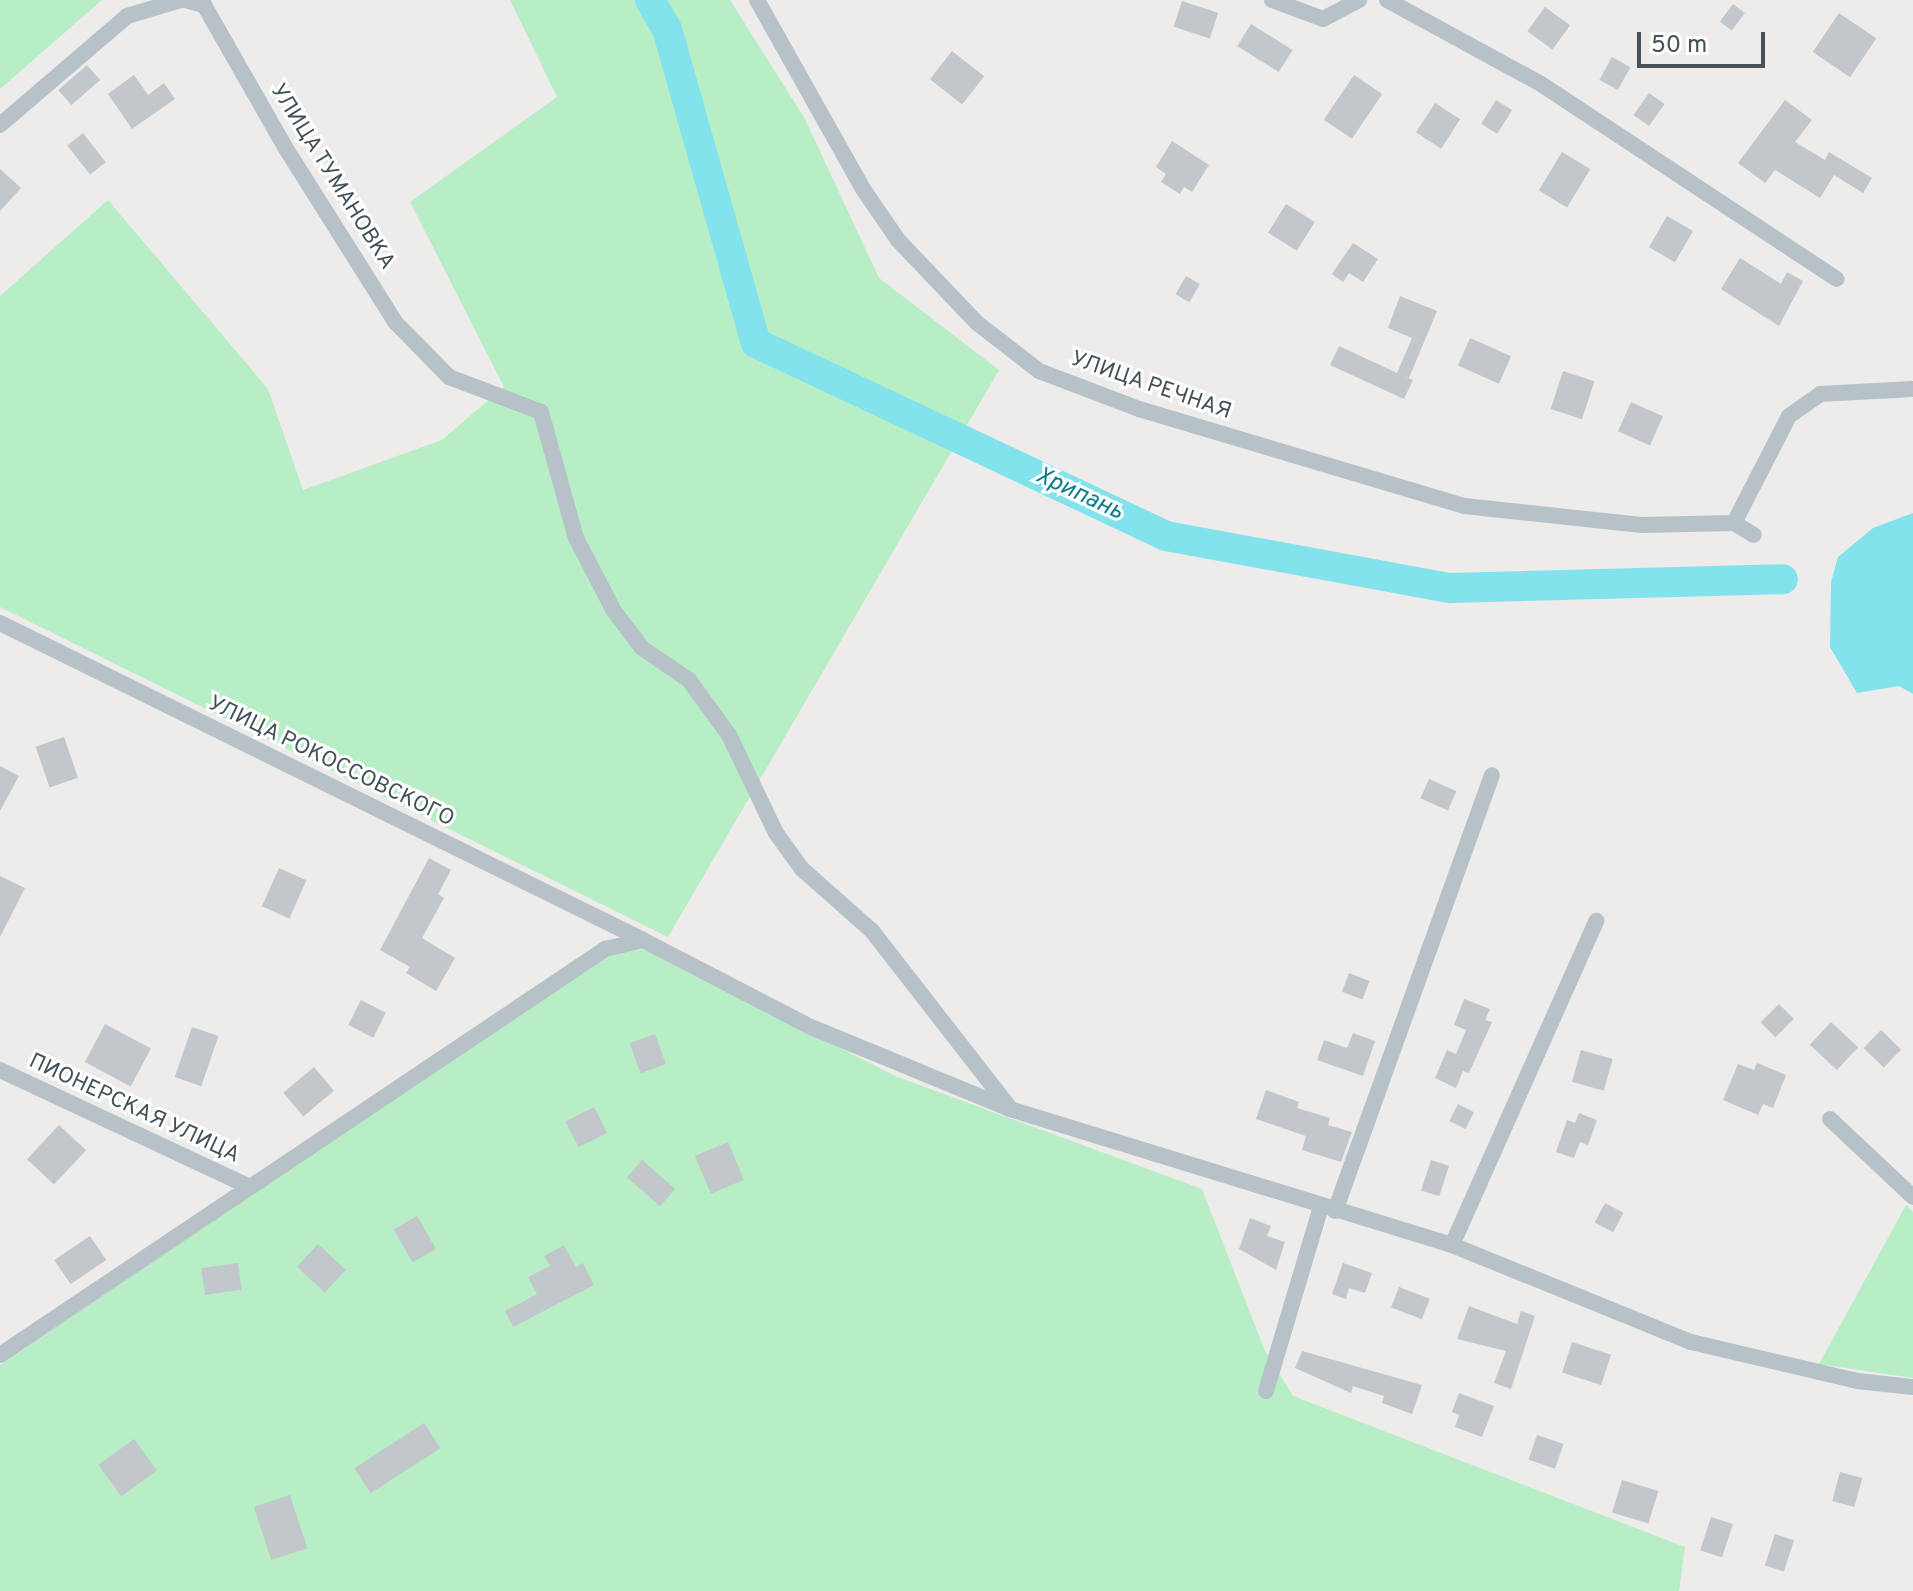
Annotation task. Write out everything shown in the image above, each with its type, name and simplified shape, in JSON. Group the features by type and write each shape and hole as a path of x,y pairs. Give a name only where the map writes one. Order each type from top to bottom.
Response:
{"street":[{"path":"0,125 127,16 183,0"},
{"name":"УЛИЦА ТУМАНОВКА","path":"183,0 204,5 396,323 449,377 541,412 576,538 614,611 642,648 689,680 729,735 776,833 802,869 872,931 1010,1109"},
{"name":"УЛИЦА РЕЧНАЯ","path":"757,0 863,189 898,240 977,323 1039,371 1139,409 1464,506 1642,525 1734,523"},
{"path":"1272,0 1323,19 1359,0"},
{"path":"1387,0 1541,84 1837,279"},
{"path":"1754,535 1734,523 1789,416 1820,394 1913,389"},
{"name":"УЛИЦА РОКОССОВСКОГО","path":"0,623 643,940 811,1027 1010,1109 1452,1245 1691,1342 1857,1381 1913,1387"},
{"path":"1266,1391 1328,1209 1492,775"},
{"path":"1452,1245 1596,921"},
{"path":"0,1355 605,949 643,940"},
{"name":"ПИОНЕРСКАЯ УЛИЦА","path":"0,1070 250,1187"},
{"path":"1830,1119 1913,1197"}],"green space":[{"path":"0,0 102,0 0,89"},
{"path":"510,0 730,0 805,119 879,278 999,370 668,937 0,607 0,296 108,200 268,389 303,490 442,440 504,387 410,202 557,97"},
{"path":"648,949 895,1076 1202,1189 1265,1351 1293,1396 1685,1547 1679,1591 0,1591 0,1365 609,954"},
{"path":"1906,1205 1913,1212 1913,1378 1819,1364"}],"water":[{"path":"1913,513 1913,694 1899,686 1857,693 1830,647 1831,582 1838,557 1873,528"}],"building":[{"path":"1182,1 1218,13 1210,38 1174,27"},
{"path":"1733,4 1745,13 1732,31 1720,22"},
{"path":"1545,7 1570,25 1552,49 1527,31"},
{"path":"1839,13 1876,38 1850,77 1813,52"},
{"path":"1251,24 1293,50 1279,72 1237,46"},
{"path":"952,51 984,76 962,105 930,79"},
{"path":"1612,57 1630,67 1618,90 1599,80"},
{"path":"87,65 100,80 71,105 58,90"},
{"path":"134,75 148,95 164,83 175,99 132,129 108,94"},
{"path":"1354,75 1382,94 1352,139 1324,120"},
{"path":"1649,93 1665,104 1649,126 1634,115"},
{"path":"1496,100 1512,110 1497,134 1481,124"},
{"path":"1785,100 1812,120 1795,142 1825,160 1829,152 1872,178 1863,193 1834,175 1820,198 1775,170 1765,183 1738,163"},
{"path":"1435,103 1460,119 1441,149 1416,132"},
{"path":"83,133 106,162 90,174 67,145"},
{"path":"1172,141 1209,165 1192,192 1184,187 1180,194 1161,182 1166,174 1156,167"},
{"path":"1562,152 1590,169 1567,208 1539,191"},
{"path":"0,169 21,188 0,211"},
{"path":"1286,204 1315,222 1297,251 1268,233"},
{"path":"1667,216 1693,231 1675,262 1649,247"},
{"path":"1353,243 1378,259 1363,282 1349,273 1343,282 1332,274"},
{"path":"1740,258 1781,284 1787,272 1803,281 1779,326 1721,289"},
{"path":"1186,276 1200,284 1189,302 1176,294"},
{"path":"1400,296 1437,311 1409,378 1399,374 1413,380 1404,399 1330,365 1339,346 1397,373 1412,338 1388,328"},
{"path":"1470,338 1511,356 1499,384 1458,365"},
{"path":"1563,371 1594,381 1582,419 1551,409"},
{"path":"1631,402 1663,416 1650,445 1618,431"},
{"path":"64,737 78,778 50,787 36,747"},
{"path":"0,766 19,776 0,811"},
{"path":"1429,779 1456,791 1448,810 1420,798"},
{"path":"429,858 451,870 438,894 444,898 422,938 455,958 436,991 406,973 410,967 380,950"},
{"path":"279,868 306,880 289,919 262,906"},
{"path":"0,876 25,888 0,937"},
{"path":"1349,973 1370,981 1362,1000 1342,992"},
{"path":"1464,999 1490,1009 1485,1020 1492,1022 1469,1073 1463,1071 1456,1088 1435,1078 1447,1050 1456,1054 1466,1030 1454,1025"},
{"path":"361,1000 386,1013 373,1038 348,1025"},
{"path":"1779,1004 1794,1019 1775,1037 1761,1022"},
{"path":"1831,1022 1858,1047 1837,1070 1810,1045"},
{"path":"105,1024 151,1048 131,1086 85,1062"},
{"path":"192,1027 218,1036 201,1086 175,1077"},
{"path":"1881,1030 1901,1049 1884,1067 1864,1048"},
{"path":"1353,1033 1375,1041 1363,1076 1317,1060 1324,1040 1347,1048"},
{"path":"655,1034 666,1064 641,1073 630,1043"},
{"path":"1581,1050 1613,1059 1604,1091 1572,1082"},
{"path":"1757,1063 1786,1075 1773,1108 1763,1104 1758,1115 1723,1100 1738,1064 1754,1070"},
{"path":"314,1067 334,1091 303,1116 283,1093"},
{"path":"1266,1090 1299,1102 1297,1108 1330,1118 1328,1125 1352,1132 1341,1162 1302,1150 1306,1136 1256,1119"},
{"path":"1458,1104 1474,1112 1465,1129 1449,1121"},
{"path":"594,1107 607,1133 579,1147 565,1122"},
{"path":"1579,1113 1597,1120 1588,1145 1580,1142 1574,1158 1556,1152 1567,1120 1575,1123"},
{"path":"59,1125 86,1150 54,1185 27,1159"},
{"path":"728,1142 744,1180 711,1194 695,1156"},
{"path":"642,1160 675,1189 660,1206 627,1177"},
{"path":"1431,1160 1449,1166 1439,1196 1421,1190"},
{"path":"1605,1203 1624,1213 1613,1232 1595,1222"},
{"path":"417,1216 436,1249 413,1262 394,1230"},
{"path":"1250,1218 1271,1226 1267,1236 1285,1242 1276,1270 1239,1249"},
{"path":"90,1236 106,1260 71,1284 54,1260"},
{"path":"318,1244 346,1270 325,1293 297,1267"},
{"path":"564,1245 576,1267 583,1263 594,1285 513,1327 505,1311 537,1294 528,1277 550,1266 544,1256"},
{"path":"238,1263 242,1290 205,1295 201,1268"},
{"path":"1343,1263 1372,1273 1365,1293 1349,1288 1346,1299 1332,1294"},
{"path":"1399,1287 1430,1299 1422,1319 1391,1308"},
{"path":"1469,1306 1517,1324 1521,1311 1535,1316 1511,1389 1494,1383 1506,1351 1457,1339"},
{"path":"1572,1342 1611,1355 1601,1385 1562,1372"},
{"path":"1302,1351 1422,1385 1412,1414 1382,1403 1384,1396 1353,1386 1351,1393 1295,1368"},
{"path":"1459,1393 1494,1406 1482,1437 1455,1427 1459,1415 1452,1412"},
{"path":"424,1423 440,1448 371,1493 354,1468"},
{"path":"1537,1435 1563,1444 1555,1469 1529,1460"},
{"path":"134,1439 157,1471 121,1496 98,1465"},
{"path":"1840,1472 1862,1478 1854,1507 1832,1501"},
{"path":"1622,1480 1658,1491 1648,1524 1612,1513"},
{"path":"290,1495 307,1548 271,1560 254,1507"},
{"path":"1711,1517 1733,1524 1722,1557 1700,1550"},
{"path":"1775,1534 1794,1540 1784,1572 1765,1565"}],"waterway":[{"name":"Хрипань","path":"650,0 667,29 756,343 1166,536 1450,588 1783,579"}]}
